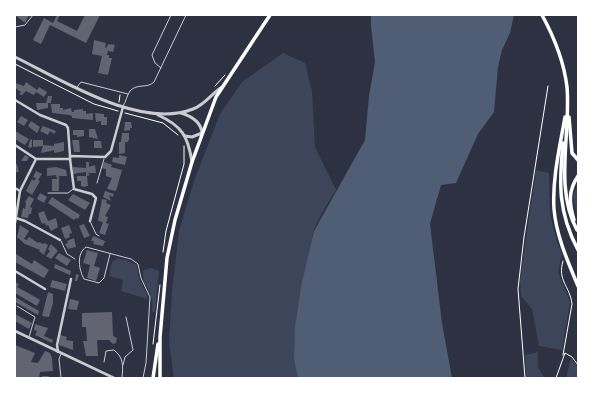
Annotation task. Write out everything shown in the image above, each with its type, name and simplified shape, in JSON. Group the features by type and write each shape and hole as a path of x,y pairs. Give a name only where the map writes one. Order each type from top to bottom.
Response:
{"main road":[{"path":"153,377 160,338 169,247 192,162 202,133 222,87 248,52 270,15"},
{"path":"542,15 560,57 567,86 565,193 569,212 578,231"},
{"path":"567,104 557,168 554,205 559,235 578,286"},
{"path":"567,104 572,153 578,160"},
{"path":"565,117 560,169 560,201 566,223 578,250"},
{"path":"578,176 570,192 570,203 578,231"},
{"path":"160,338 160,378"}],"street":[{"path":"15,57 104,101 155,114 181,114 200,106 222,87"},
{"path":"15,100 40,115 66,124 68,128 74,189 95,196 96,198 90,221"},
{"path":"15,145 36,159 70,157 104,158 109,155 111,150 123,107"},
{"path":"155,114 174,123 185,136 192,162"},
{"path":"181,114 195,120 200,126 202,133 192,136 185,136"},
{"path":"15,223 20,191 36,159"},
{"path":"15,188 20,191"},
{"path":"16,218 25,221 60,240"},
{"path":"15,271 45,289"},
{"path":"58,352 57,345 71,279"},
{"path":"15,331 114,378"}],"lane":[{"path":"15,26 25,25 33,15"},
{"path":"161,68 155,63 152,55 171,15"},
{"path":"123,107 128,95 135,87 153,84 186,15"},
{"path":"76,88 81,82 128,95"},
{"path":"97,183 104,158"},
{"path":"48,193 68,193 74,189"},
{"path":"90,221 96,234 99,236"},
{"path":"60,240 67,254 75,259"},
{"path":"110,254 104,278 99,283 84,279 79,259 83,249 89,247 130,259 138,264 141,278 150,297 146,363 143,378"},
{"path":"17,306 35,317 29,338"},
{"path":"122,378 125,358 133,350 126,317"},
{"path":"104,362 106,351 114,350 120,355 123,365"},
{"path":"61,354 59,359 61,378"}],"path":[{"path":"15,64 94,104 163,123 179,136"},
{"path":"525,378 518,289 524,237 548,86"},
{"path":"183,144 185,155"},
{"path":"556,378 563,355 572,304 571,296 566,289 560,274 566,255"},
{"path":"563,355 568,354 578,365"}],"shaded area":[{"path":"371,15 514,15 510,33 502,50 498,67 494,112 478,134 456,183 441,185 430,224 442,323 452,378 298,378 294,359 295,327 301,287 314,231 365,140 369,96 375,62"},
{"path":"283,53 305,63 312,91 315,147 336,190 316,225 312,238 295,333 298,378 174,378 169,343 172,291 179,231 194,181 220,114 242,82"},
{"path":"536,170 549,173 550,214 557,242 562,254 558,272 570,302 562,350 539,346 532,309 521,296 520,281"},
{"path":"578,182 578,219 573,197"},
{"path":"117,258 137,265 139,278 147,294 147,299 121,291 123,280 109,276 112,262"},
{"path":"152,268 159,271 155,312 152,312 152,299 143,277 143,271 145,269"},
{"path":"538,352 538,368 545,378 526,378 525,355"},
{"path":"571,358 578,367 578,378 566,378"}],"building":[{"path":"15,15 29,15 25,23"},
{"path":"57,15 60,15 57,21 77,31 85,15 100,15 86,43 50,25 41,44 33,40 44,18 53,23"},
{"path":"94,40 106,43 105,48 108,44 115,45 113,52 108,51 107,55 109,55 109,58 112,58 108,75 98,73 102,56 92,54"},
{"path":"26,82 37,90 39,87 47,92 44,97 36,92 34,95 26,91 22,95 19,94 21,92 15,88 15,83 24,86"},
{"path":"48,96 52,96 51,103 48,103 48,108 37,110 36,103 46,103"},
{"path":"51,104 60,104 60,108 63,108 63,110 71,108 72,112 74,112 74,110 83,109 83,111 86,111 86,114 93,113 93,120 72,118 72,116 69,115 52,113"},
{"path":"95,113 104,114 104,117 107,117 107,125 101,125 101,121 96,122"},
{"path":"21,116 28,120 24,126 17,122"},
{"path":"31,121 40,127 37,133 28,126"},
{"path":"125,122 131,122 132,128 130,128 130,130 124,131"},
{"path":"43,126 56,131 54,134 50,131 48,135 40,131"},
{"path":"89,129 95,129 98,139 89,137"},
{"path":"73,130 84,130 84,136 77,137 77,135 73,135"},
{"path":"15,131 29,139 25,145 15,139"},
{"path":"122,133 129,133 129,139 128,142 125,142 125,153 119,154 119,142 121,142"},
{"path":"32,139 31,148 28,147 30,140"},
{"path":"33,140 43,140 43,146 33,147"},
{"path":"72,140 79,140 80,152 74,152"},
{"path":"94,141 101,141 102,148 94,148"},
{"path":"64,142 64,151 54,153 54,150 41,153 43,145 54,146 54,144"},
{"path":"25,155 29,157 27,161 21,161"},
{"path":"119,155 127,157 125,165 112,162 113,157 119,158"},
{"path":"86,162 89,162 89,167 95,165 96,173 88,173 90,175 87,176 88,186 84,187 81,186 81,181 77,181 77,176 86,176 86,172 73,174 73,167 86,168"},
{"path":"104,162 112,165 111,167 122,170 116,191 107,189 112,178 106,176 106,169 102,168"},
{"path":"15,164 17,164 19,172 15,172"},
{"path":"56,167 66,170 67,176 59,176 59,191 52,191 52,179 57,179 56,175 47,176 47,168"},
{"path":"36,171 42,174 38,180 40,181 32,195 26,191 32,179 34,181 36,178 33,177"},
{"path":"105,191 114,194 113,197 109,195 111,201 103,197"},
{"path":"40,193 47,197 44,203 37,199"},
{"path":"73,194 90,203 85,210 68,200"},
{"path":"29,196 34,199 30,207 32,208 31,214 29,214 28,218 21,217 23,208 25,209 25,202"},
{"path":"52,197 80,215 78,219 76,218 74,220 48,203"},
{"path":"102,199 107,200 106,203 111,205 105,216 108,217 106,223 109,224 105,235 99,233 103,222 98,221"},
{"path":"44,211 48,221 56,218 58,227 51,231 48,225 46,226 45,223 43,224 41,222 38,213"},
{"path":"84,224 90,236 84,238 79,226"},
{"path":"20,225 29,231 24,239 27,240 29,237 38,243 48,245 44,255 39,251 40,250 25,244 17,237"},
{"path":"69,225 72,233 69,234 70,237 65,239 61,228"},
{"path":"93,236 105,241 103,246 93,244 94,241 91,241"},
{"path":"74,238 76,247 68,249 65,244 68,243 67,241"},
{"path":"51,244 58,251 51,259 46,256 50,251 48,249"},
{"path":"87,250 98,253 94,266 100,268 96,281 87,278 90,265 83,263"},
{"path":"59,253 71,260 67,266 55,258"},
{"path":"16,254 32,264 34,260 49,270 44,278 15,262"},
{"path":"55,264 71,271 70,275 54,268"},
{"path":"76,274 79,275 77,281 75,281"},
{"path":"52,280 67,284 65,291 50,287"},
{"path":"15,282 19,284 17,287 40,300 37,306 15,293"},
{"path":"48,292 53,294 53,303 49,317 42,316"},
{"path":"15,297 39,311 38,315 15,302"},
{"path":"70,299 79,301 77,310 68,309"},
{"path":"112,312 113,336 117,338 116,343 113,344 109,340 97,340 98,356 86,356 83,341 87,341 86,327 82,327 82,313"},
{"path":"15,314 32,323 29,329 15,321"},
{"path":"35,324 48,328 44,336 53,340 52,343 35,335 37,331 34,330"},
{"path":"60,335 67,337 66,340 73,341 73,350 59,345"},
{"path":"15,345 35,353 31,362 38,363 45,351 50,353 53,371 40,372 39,378 15,378"},
{"path":"42,376 49,376 49,378 42,378"}]}
